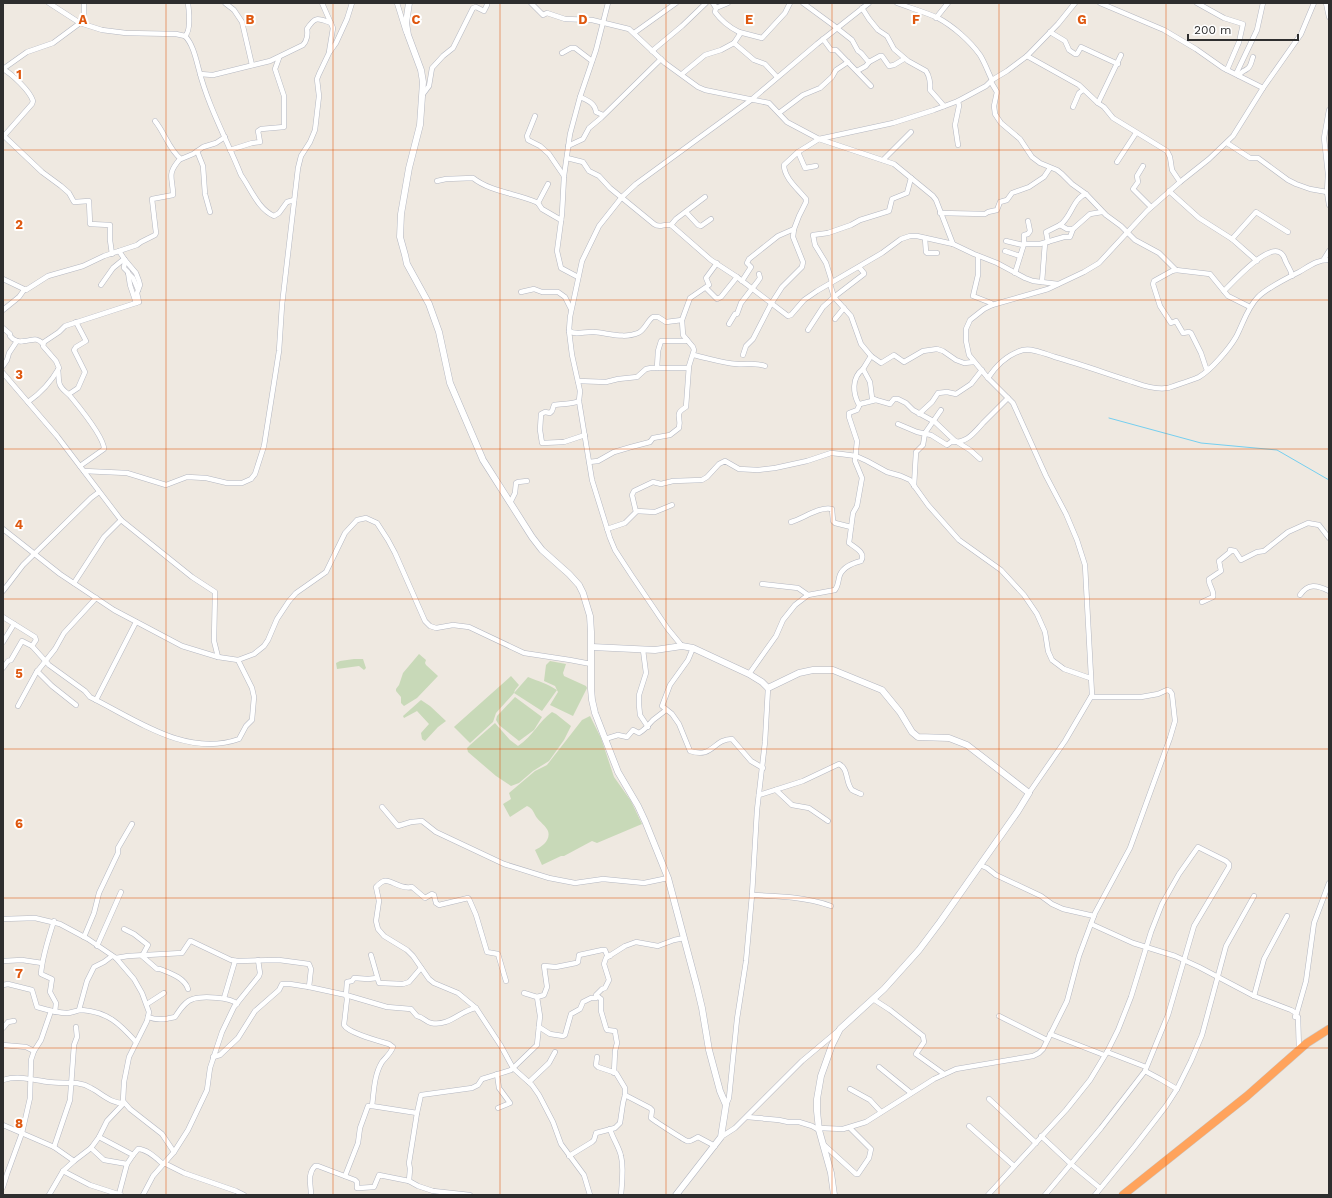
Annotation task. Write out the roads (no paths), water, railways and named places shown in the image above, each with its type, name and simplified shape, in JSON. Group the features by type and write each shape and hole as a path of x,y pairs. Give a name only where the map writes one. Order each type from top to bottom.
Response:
{"highway":[{"path":"1123,1195 1247,1096 1307,1043 1329,1030"}],"street":[{"path":"49,3 82,24 102,30 126,34 176,34 185,36 190,45 205,91 241,175 261,206 268,214 276,216 287,202 294,200"},
{"path":"82,24 84,3"},
{"path":"185,36 189,27 188,3"},
{"path":"225,3 234,10 242,22 252,65"},
{"path":"84,471 127,473 166,485 187,476 227,483 242,483 251,479 255,474 264,446 279,350 282,305 298,168 302,156 315,130 319,96 317,79 328,53 334,28 322,3"},
{"path":"328,53 336,43 347,19 352,3"},
{"path":"396,3 424,82 420,125 409,168 400,229 400,238 407,264 429,304 439,332 450,383 482,460 532,537 542,550 569,574 583,593 590,616 592,647 592,700 595,713 618,772 646,821 668,878 679,915 702,1008 708,1050 720,1092 726,1105"},
{"path":"408,35 406,23 409,3"},
{"path":"423,94 429,86 432,68 453,48 473,8 476,7 484,10 488,5 487,3"},
{"path":"531,3 543,15 547,13 565,19 579,19 624,27 634,33 661,59 705,90 769,103 788,122 819,139 894,164 936,200 953,244"},
{"path":"578,277 562,269 557,251 564,176 568,146 580,97 592,61 608,3"},
{"path":"634,33 676,3"},
{"path":"652,51 682,26 706,3"},
{"path":"728,3 714,5 715,12 722,21 727,26 739,32 762,38 785,13 790,3"},
{"path":"803,3 852,40 858,51 869,62"},
{"path":"682,646 668,629 616,550 607,529 592,480 579,401 580,391 572,355 569,331 571,309 582,261 599,226 622,197 650,173 751,100 823,39 869,3"},
{"path":"897,3 944,22 971,45 980,55 997,92 994,106 995,114 1001,123 1020,139 1032,157 1040,163 1062,174 1072,184 1086,194 1102,212 1143,245 1159,253 1176,270"},
{"path":"936,18 948,3"},
{"path":"743,355 746,346 753,339 771,304 782,287 802,267 803,262 793,237 794,229 806,199 789,178 784,170 784,165 798,152 819,139 892,123 958,101 986,86 1027,56 1075,3"},
{"path":"1100,3 1164,30 1227,70 1263,88"},
{"path":"1197,3 1224,18 1243,24 1239,42 1227,70"},
{"path":"1237,75 1257,30 1263,3"},
{"path":"676,1195 721,1137 735,1128 817,1047 840,1029 884,989 919,950 980,865 1065,741 1091,697 1092,691 1090,678 1087,590 1084,559 1066,514 1046,476 1021,417 1013,403 969,356 967,349 966,329 970,320 984,309 992,305 1035,294 1084,272 1099,263 1127,231 1151,207 1227,143 1240,126 1263,88 1301,34 1314,3"},
{"path":"1326,3 1329,17"},
{"path":"862,8 878,30 887,36 894,49 904,59 928,73 930,90 944,106"},
{"path":"200,74 213,75 279,58 306,43 308,34 307,28 314,19 318,18 331,23"},
{"path":"82,24 53,43 26,52 3,69 23,87 31,96 33,101 3,136 42,172 62,186 69,193 73,201 89,201 90,224 110,225 112,254"},
{"path":"682,74 705,55 721,50 734,43 740,34 739,32"},
{"path":"1050,32 1065,41 1069,50 1076,54 1081,47 1083,47 1118,64"},
{"path":"823,39 831,50 836,50 871,86"},
{"path":"734,43 754,60 765,64 777,78"},
{"path":"562,53 571,48 575,48 592,61"},
{"path":"1098,103 1122,55"},
{"path":"857,71 866,66 869,62 882,56 887,65 892,65 904,59"},
{"path":"1027,56 1079,85 1104,107 1113,118 1167,151 1170,157 1172,170 1180,182"},
{"path":"1237,75 1248,69 1251,65 1253,57"},
{"path":"230,150 260,142 258,131 261,128 284,127 285,102 275,70 279,58"},
{"path":"568,146 583,139 589,128 661,59"},
{"path":"779,113 803,95 820,88 836,70 848,62"},
{"path":"1073,107 1079,93 1083,90"},
{"path":"580,97 590,101 594,105 596,112 603,115"},
{"path":"958,101 959,106 955,125 958,146"},
{"path":"1329,110 1324,138 1328,174 1327,192 1329,205"},
{"path":"535,116 527,136 528,140 540,146 549,154 564,176"},
{"path":"155,121 180,159"},
{"path":"883,160 911,132"},
{"path":"1117,162 1136,133"},
{"path":"3,310 19,297 24,290 34,286 48,276 83,266 104,256 137,245 156,233 152,199 173,195 170,173 174,166 180,159 225,138"},
{"path":"1227,143 1250,158 1258,158 1292,182 1310,189 1327,192"},
{"path":"197,151 204,166 205,194 210,212"},
{"path":"798,152 805,168 816,166"},
{"path":"566,158 583,162 589,171 599,176 626,202 657,226 666,224 671,225 711,260 737,277 788,316 804,300 817,291 882,253 902,239 910,236 917,236 953,244 978,256 997,262 1015,273 1034,281 1059,284"},
{"path":"1143,166 1137,176 1138,182 1133,189 1151,207"},
{"path":"940,213 985,214 997,210 1000,202 1007,200 1012,193 1029,187 1044,177 1050,168"},
{"path":"437,181 473,178 492,189 523,196 538,203 542,210 561,220"},
{"path":"911,178 907,193 892,200 890,211 860,220 851,225 828,233 813,235 815,245 826,264 834,297 851,316 861,344 870,356 881,363 895,355 904,362 923,351 937,349 964,363 974,362"},
{"path":"538,203 548,184"},
{"path":"1169,191 1199,218 1232,239 1257,261"},
{"path":"1042,282 1047,242 1046,232 1060,225 1069,215 1080,197 1086,194"},
{"path":"671,225 676,219 705,197"},
{"path":"686,212 698,225 701,226 711,219"},
{"path":"1006,241 1024,245 1070,237 1073,229 1090,214 1102,212"},
{"path":"1232,239 1256,212 1288,232"},
{"path":"1015,273 1024,245 1024,234 1028,234 1030,231 1028,221"},
{"path":"1060,225 1067,229 1073,229"},
{"path":"742,282 751,267 747,263 749,259 778,236 794,229"},
{"path":"925,238 926,252 937,253"},
{"path":"43,344 65,326 139,302 137,294 140,285 138,276 119,251"},
{"path":"1005,251 1020,256"},
{"path":"1224,291 1240,274 1268,253 1275,251 1280,252 1292,270 1292,276"},
{"path":"988,378 1001,362 1023,350 1029,350 1081,364 1147,386 1167,388 1195,379 1209,369 1228,348 1250,307 1258,297 1311,265 1327,259 1329,251"},
{"path":"978,256 978,275 973,296 991,303 992,305"},
{"path":"125,260 124,268 133,278 138,290"},
{"path":"101,285 113,268 125,260"},
{"path":"589,462 598,461 614,452 650,442 653,438 670,435 678,430 680,426 679,413 686,407 688,368 693,355 693,347 682,331 682,320 690,298 709,285 706,278 717,263"},
{"path":"808,330 823,307 864,274 859,267"},
{"path":"1209,369 1206,368 1201,352 1191,333 1183,332 1176,321 1169,322 1160,306 1153,284 1154,281 1176,270 1210,274 1230,298 1250,307"},
{"path":"128,272 130,285 136,303"},
{"path":"729,324 735,314 737,314 741,304 760,278 759,274"},
{"path":"706,288 717,299 724,294 737,277"},
{"path":"3,278 24,290"},
{"path":"521,292 534,289 540,292 558,292 565,297 571,309"},
{"path":"835,319 844,308"},
{"path":"569,331 573,334 594,332 624,336 642,331 653,317 658,317 666,322 682,320"},
{"path":"69,394 78,388 85,372 74,350 86,341 76,322"},
{"path":"3,328 13,339 17,341 25,342 33,339 38,340 43,344 56,361 60,386 69,394 97,430 104,449 80,466"},
{"path":"658,368 658,351 661,341 687,340"},
{"path":"3,366 8,360 9,353 17,341"},
{"path":"693,355 711,360 737,364 757,364 766,366"},
{"path":"859,405 855,395 854,383 870,356"},
{"path":"578,381 606,382 637,377 646,369 688,368"},
{"path":"863,369 869,380 872,398 890,404 894,399 898,399 906,403 913,410 933,421 980,459"},
{"path":"28,402 48,386 58,370"},
{"path":"919,414 938,393 946,392 956,394 971,384 982,370"},
{"path":"3,373 80,466 121,520 192,577 215,592 214,641 218,657"},
{"path":"898,424 917,432 924,433 948,445 951,442 958,442 976,432 1008,398"},
{"path":"749,674 776,636 787,614 808,594 835,590 842,572 846,568 863,560 861,553 849,544 853,513 857,506 862,478 855,461 857,441 849,413 857,410 859,405 876,400"},
{"path":"579,401 556,404 550,413 546,412 541,414 540,430 542,443 564,442 585,435"},
{"path":"914,486 916,454 923,445 924,433 941,410"},
{"path":"636,511 632,495 634,491 653,482 662,484 673,481 680,482 693,479 702,480 707,477 719,464 725,461 739,469 758,470 807,461 831,453 856,456 887,472 910,480 928,504 959,540 1001,570 1024,595 1037,614 1045,632 1052,660 1064,669 1090,678"},
{"path":"510,503 515,494 516,483 528,481"},
{"path":"3,591 23,565 91,498 99,492"},
{"path":"636,511 655,512 672,505"},
{"path":"792,522 824,508 832,509 833,521 835,523 851,527"},
{"path":"607,529 626,523 636,511"},
{"path":"3,528 34,554 74,583 136,622 182,646 218,657 238,660 254,654 264,646 277,619 289,601 296,593 326,572 345,533 352,523 363,518 370,519 377,523 388,540 419,609 425,621 430,626 436,628 453,625 469,627 524,653 591,664"},
{"path":"74,583 104,537 121,520"},
{"path":"1202,602 1213,597 1214,594 1209,584 1209,579 1221,571 1219,561 1230,552 1230,550 1234,551 1241,560 1257,552 1264,551 1288,532 1308,523 1319,525 1329,538"},
{"path":"762,584 798,588 808,594"},
{"path":"1300,595 1305,588 1310,587 1319,587 1329,591"},
{"path":"18,706 38,671 55,649 64,633 96,598"},
{"path":"3,617 35,637 36,640 32,646"},
{"path":"96,700 136,622"},
{"path":"3,642 14,624"},
{"path":"3,668 11,660 22,641 32,646 57,672 85,691 87,695 149,728 160,733 194,742 217,744 230,743 239,740 246,726 252,720 254,697 252,688 238,660"},
{"path":"592,647 643,650 655,650 682,646 693,648 749,674 762,682 768,688 763,768 759,795 746,961 736,1019 729,1098 726,1105 721,1137"},
{"path":"693,648 688,660 670,686 662,706 672,714 679,724 690,752 706,753 714,749 723,740 732,739 751,761 763,768"},
{"path":"643,650 646,673 639,695 639,705 640,716 648,728"},
{"path":"768,688 799,673 813,670 833,670 882,690 900,712 912,732 918,737 949,738 966,745 1028,793"},
{"path":"38,671 52,686 76,705"},
{"path":"747,1117 799,1122 819,1129 850,1128 866,1122 944,1074 963,1068 1033,1056 1041,1051 1071,990 1080,956 1094,916 1130,848 1174,727 1175,715 1172,694 1167,690 1158,694 1141,697 1091,697"},
{"path":"605,739 618,735 627,737 632,730 639,733 648,728 653,721 666,710"},
{"path":"759,795 803,781 839,764 845,771 852,790 861,794"},
{"path":"776,790 792,805 809,808 828,821"},
{"path":"382,807 398,826 410,822 422,821 436,832 504,864 549,878 574,883 603,879 644,883 668,878"},
{"path":"84,937 94,913 99,893 118,848 132,824"},
{"path":"988,1195 1066,1110 1090,1080 1106,1054 1132,997 1155,919 1168,891 1197,847 1200,848 1229,864 1194,926 1168,1015 1145,1069 1124,1099 1045,1195"},
{"path":"980,865 996,875 1041,896 1052,904 1063,909 1094,916"},
{"path":"506,981 498,954 487,952 476,915 468,898 439,905 436,904 434,895 432,894 424,898 412,887 403,888 384,881 376,887 379,901 376,921 378,929 384,936 407,950 429,979 434,983 458,993 476,1008 501,1046 513,1068 529,1082 544,1104 554,1122 561,1144 584,1175 590,1195"},
{"path":"1295,1017 1306,981 1314,923 1329,883"},
{"path":"97,946 121,892"},
{"path":"752,894 800,898 831,906"},
{"path":"1095,1195 1127,1157 1166,1106 1177,1089 1202,1035 1226,946 1254,896"},
{"path":"1254,996 1264,959 1287,916"},
{"path":"3,919 35,918 54,922 84,937 114,957 134,979 147,1004 149,1012 129,1057 123,1092 124,1103 107,1121 99,1137 91,1148 64,1171 49,1195"},
{"path":"3,1187 22,1133 30,1098 30,1060 41,1040 56,1003 50,992 52,979 41,974 48,937 54,922"},
{"path":"1091,924 1146,947 1175,956 1254,996 1296,1012 1295,1017 1298,1017 1299,1050"},
{"path":"124,929 134,934 148,945 142,956"},
{"path":"539,1027 550,1034 565,1035 571,1014 580,1009 583,1002 591,998 596,998 596,994 605,988 609,983 604,964 606,958 625,946 636,942 658,946 684,938"},
{"path":"79,1010 87,982 94,967 114,957 142,956 159,953 182,953 190,941 234,961 279,960 309,964 311,968 308,987"},
{"path":"524,993 537,997 544,995 547,987 544,966 556,967 576,963 578,962 579,954 602,950 605,950 607,955 610,956"},
{"path":"371,955 380,984 403,984 411,979 421,968"},
{"path":"142,956 157,969 160,968 183,980 187,984 188,989"},
{"path":"3,961 22,960 42,963"},
{"path":"143,1195 153,1176 174,1152 188,1130 207,1090 213,1056 222,1032 237,1004 259,976 258,960"},
{"path":"224,998 234,961"},
{"path":"372,1106 376,1075 382,1063 391,1053 393,1047 390,1044 356,1033 344,1025 347,982 352,981 354,978 377,978"},
{"path":"3,985 8,984 32,990 37,1007 53,1012 69,1013 79,1010 105,1014 119,1024 136,1042"},
{"path":"213,1056 220,1056 238,1038 255,1011 279,990 282,984 308,987 346,995 387,1007 411,1008 417,1016 422,1017 431,1023 450,1020 470,1009 476,1008"},
{"path":"147,1004 164,993"},
{"path":"597,996 601,998 602,1016 607,1030 616,1032 617,1043 614,1073"},
{"path":"409,1181 409,1163 417,1113 422,1095 472,1088 478,1085 482,1079 513,1068 537,1045 540,1016 537,997"},
{"path":"148,1017 154,1020 175,1017 191,1000 224,998 234,1001 237,1004"},
{"path":"873,999 890,1010 923,1036 924,1042 916,1054 944,1074"},
{"path":"999,1016 1047,1040"},
{"path":"3,1028 8,1022 14,1021"},
{"path":"54,1148 70,1100 73,1051 77,1037 76,1027"},
{"path":"834,1195 831,1173 819,1129 817,1099 821,1076 832,1045 840,1029"},
{"path":"1050,1034 1145,1069 1177,1089"},
{"path":"3,1045 26,1047 34,1051"},
{"path":"529,1082 549,1063 554,1052"},
{"path":"569,1156 592,1142 596,1133 615,1128 620,1123 625,1095 624,1085 618,1075 613,1071 598,1067 596,1065 597,1057"},
{"path":"879,1067 911,1093"},
{"path":"497,1074 499,1088 510,1103 498,1108"},
{"path":"3,1080 17,1077 29,1078 50,1082 72,1083 91,1088 108,1099 124,1103 162,1134 174,1152"},
{"path":"850,1088 870,1100 881,1112"},
{"path":"625,1095 650,1108 653,1112 651,1118 653,1120 687,1141 692,1141 698,1137 715,1146"},
{"path":"989,1099 1036,1143"},
{"path":"346,1176 358,1143 360,1128 368,1106 417,1113"},
{"path":"3,1125 54,1148 74,1161"},
{"path":"969,1126 1014,1166"},
{"path":"823,1144 856,1174 858,1174 869,1158 871,1148 850,1128"},
{"path":"610,1129 622,1158 621,1195"},
{"path":"1041,1136 1100,1188"},
{"path":"99,1137 133,1155"},
{"path":"91,1148 104,1160 127,1164"},
{"path":"64,1171 90,1185 120,1195 127,1164 138,1149 142,1149 163,1163 184,1173 244,1195"},
{"path":"312,1195 310,1175 315,1166 346,1176 356,1181 356,1186 359,1188 374,1187 379,1175 409,1181 433,1191 470,1195"}],"waterway":[{"path":"1109,418 1201,443 1277,450 1329,480"}]}
